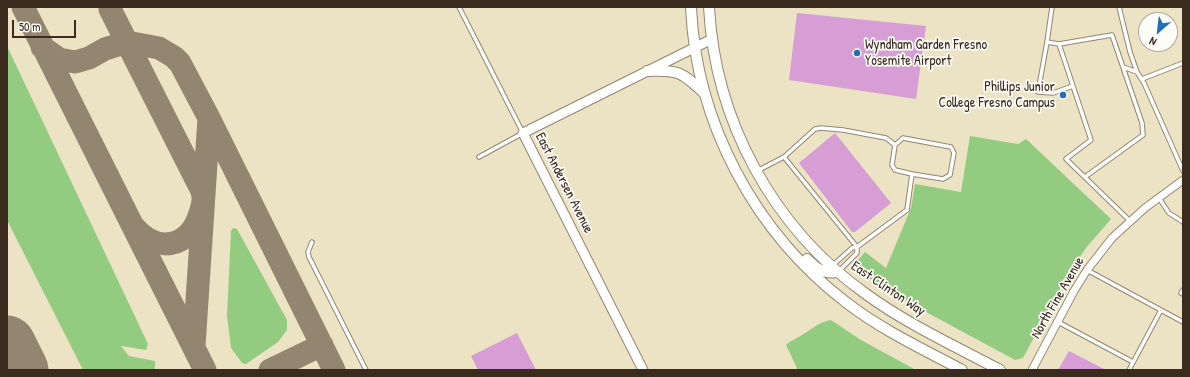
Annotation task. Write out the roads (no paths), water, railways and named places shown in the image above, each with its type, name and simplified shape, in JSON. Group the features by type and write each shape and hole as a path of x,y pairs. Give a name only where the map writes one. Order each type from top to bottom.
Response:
{"main road":[{"path":"691,7 695,47 704,93 718,134 742,183 783,242 804,265 848,303 880,325 962,370"},
{"name":"East Clinton Way","path":"709,7 717,71 726,102 740,138 756,172 779,208 790,222 810,246 835,269 877,302 925,330 1000,370"},
{"path":"647,71 668,70 682,74 689,78 704,93"},
{"path":"763,215 814,266 821,271 831,273 835,269"}],"street":[{"name":"East Andersen Avenue","path":"643,370 523,134 712,38"},
{"name":"North Fine Avenue","path":"1032,370 1087,270 1112,238 1144,208 1183,180"}],"lane":[{"path":"459,7 523,134 479,157"},
{"path":"1052,7 1038,92 1053,93 1073,86"},
{"path":"1119,7 1130,52 1137,72 1142,79 1183,171"},
{"path":"1047,42 1059,44 1112,35 1142,123 1143,135 1085,177"},
{"path":"1059,44 1091,140 1066,159 1130,221"},
{"path":"1142,79 1183,63"},
{"path":"1123,66 1137,72"},
{"path":"756,172 784,157 814,130 821,128 843,130 886,138 895,145"},
{"path":"903,138 951,147 954,153 950,176 943,179 912,174 895,170 892,165 895,145 903,138"},
{"path":"784,157 857,247 857,253 835,269"},
{"path":"835,269 852,248 857,247 907,210 912,174"},
{"path":"1158,198 1169,213 1183,222"},
{"path":"312,242 308,252 309,257 366,370"},
{"path":"1087,270 1183,322"},
{"path":"1183,290 1181,293 1183,294"},
{"path":"1129,370 1161,310"},
{"path":"1058,322 1133,362"}],"place":[{"name":"Wyndham Garden Fresno Yosemite Airport","path":"857,53"},
{"name":"Phillips Junior College Fresno Campus","path":"1063,95"}]}
